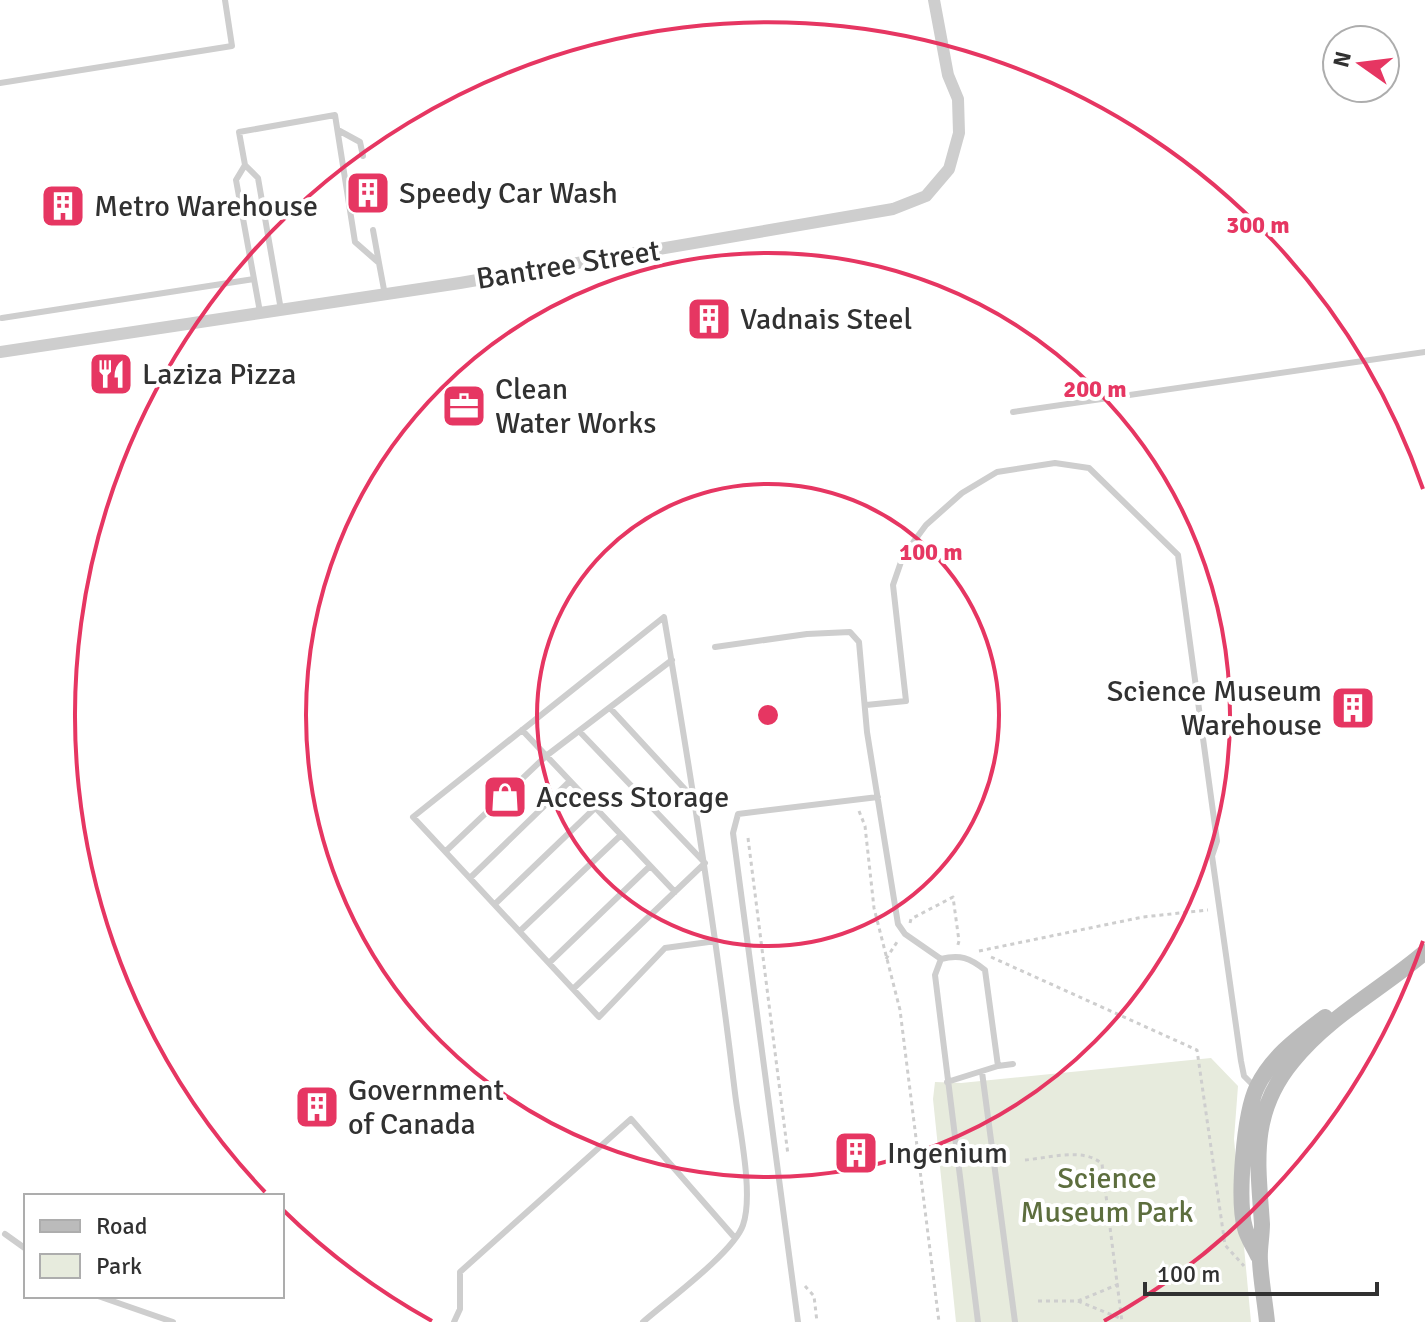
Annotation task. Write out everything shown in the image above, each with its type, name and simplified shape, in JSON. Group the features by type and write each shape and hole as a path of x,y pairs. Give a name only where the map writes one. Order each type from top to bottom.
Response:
{"street":[{"name":"Bantree Street","path":"0,352 385,295 893,209 926,196 949,169 959,133 958,99 948,75 934,0"},
{"path":"1252,1263 1262,1227 1258,1134 1272,1095 1293,1061 1352,1005 1425,952"},
{"path":"1267,1322 1244,1227 1244,1137 1256,1088 1280,1054 1297,1038 1327,1015 1352,1005"}],"lane":[{"path":"0,83 232,46 225,0"},
{"path":"281,310 258,178 245,165 239,132 335,115 355,242 379,263"},
{"path":"338,130 360,142 363,156"},
{"path":"245,165 236,180 260,312"},
{"path":"373,230 385,295"},
{"path":"2,318 254,279"},
{"path":"1013,412 1425,352"},
{"path":"866,705 906,701 893,585 903,556 926,525 962,493 997,472 1055,463 1089,468 1178,555 1217,841 1212,856 1241,1061 1244,1076 1256,1088 1272,1095"},
{"path":"643,1322 725,1250 742,1229 749,1206 716,941 705,863 664,617 413,817 599,1017 665,948 716,941"},
{"path":"715,647 816,633 850,632 859,642 867,732 898,924 905,934 941,959 955,956 971,959 985,970 998,1066"},
{"path":"446,851 546,756 672,660"},
{"path":"610,708 695,800"},
{"path":"522,730 675,892"},
{"path":"579,731 705,863"},
{"path":"470,878 570,781"},
{"path":"798,1322 733,833 738,814 878,797"},
{"path":"495,904 595,808"},
{"path":"520,931 621,835"},
{"path":"573,989 705,863"},
{"path":"549,963 650,866"},
{"path":"941,959 935,975 978,1322"},
{"path":"947,1082 1013,1064"},
{"path":"982,1072 1015,1322"},
{"path":"454,1322 460,1309 460,1272 631,1119 735,1238"},
{"path":"5,1234 24,1248"},
{"path":"104,1298 173,1322"}],"path":[{"path":"855,800 865,826 874,908 900,1010 939,1322"},
{"path":"748,838 789,1163"},
{"path":"911,919 953,897 959,941 955,956"},
{"path":"979,951 1143,917 1220,908"},
{"path":"991,957 1197,1050 1225,1245 1252,1263"},
{"path":"1025,1160 1082,1154 1094,1156 1102,1164 1122,1320 1078,1301"},
{"path":"804,1277 805,1289 814,1296 817,1322"},
{"path":"1038,1301 1078,1301 1119,1284"}],"green space":[{"name":"Science Museum Park","path":"1211,1058 1238,1086 1234,1139 1251,1322 956,1322 933,1099 935,1082 961,1083"}],"place":[{"name":"Speedy Car Wash","path":"368,193"},
{"name":"Metro Warehouse","path":"63,206"},
{"name":"Vadnais Steel","path":"709,319"},
{"name":"Laziza Pizza","path":"111,374"},
{"name":"Clean Water Works","path":"464,406"},
{"name":"Science Museum Warehouse","path":"1353,708"},
{"name":"Access Storage","path":"505,797"},
{"name":"Government of Canada","path":"317,1107"},
{"name":"Ingenium","path":"856,1153"}]}
